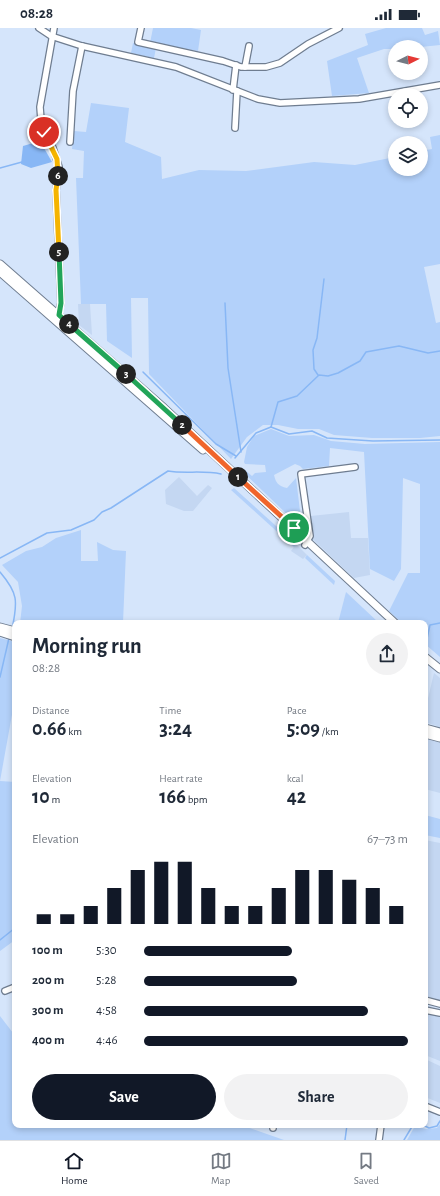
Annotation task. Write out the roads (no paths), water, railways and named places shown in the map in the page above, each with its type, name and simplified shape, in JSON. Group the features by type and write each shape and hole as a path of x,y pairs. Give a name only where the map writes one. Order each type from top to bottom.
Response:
{"main road":[{"path":"0,264 57,318 392,620"},
{"path":"0,272 57,318"},
{"path":"307,543 386,620"},
{"path":"0,627 12,630"},
{"path":"0,632 12,636"},
{"path":"428,656 440,669"},
{"path":"428,659 432,661"},
{"path":"428,729 440,732"},
{"path":"428,735 440,738"}],"street":[{"path":"38,28 51,36 82,46 176,67 258,99 280,103 359,99 440,85"},
{"path":"54,28 51,36 40,107 42,126 53,148 59,167 56,190 61,303 57,318"},
{"path":"141,28 138,42 245,67 266,67 280,63 308,44 339,28"},
{"path":"70,142 73,91 82,46"},
{"path":"245,67 249,46"},
{"path":"234,128 236,65"},
{"path":"307,543 310,536 301,474 355,467"},
{"path":"5,991 12,988"},
{"path":"428,1001 440,1004"},
{"path":"428,1011 440,1013"},
{"path":"428,1107 440,1112"},
{"path":"379,1140 381,1128"}],"waterway":[{"path":"0,168 22,162"},
{"path":"318,375 314,369 313,350 317,338 324,279"},
{"path":"225,303 228,368 241,452"},
{"path":"271,427 278,402 297,396 319,375 328,376 338,373 360,361 366,352 399,346 428,353 440,351"},
{"path":"143,372 216,444 236,456"},
{"path":"235,458 256,433 271,427 289,434 312,431 327,438 373,441 440,440"},
{"path":"0,558 47,533 71,530 94,520 102,512 111,508 168,471 208,472 221,474"},
{"path":"0,572 6,579 15,598 16,604 14,620"},
{"path":"428,634 430,625 440,623"},
{"path":"0,677 9,638"},
{"path":"0,940 12,930"},
{"path":"428,1128 437,1126 440,1121"},
{"path":"345,1140 347,1128"},
{"path":"404,1140 411,1128"}]}
